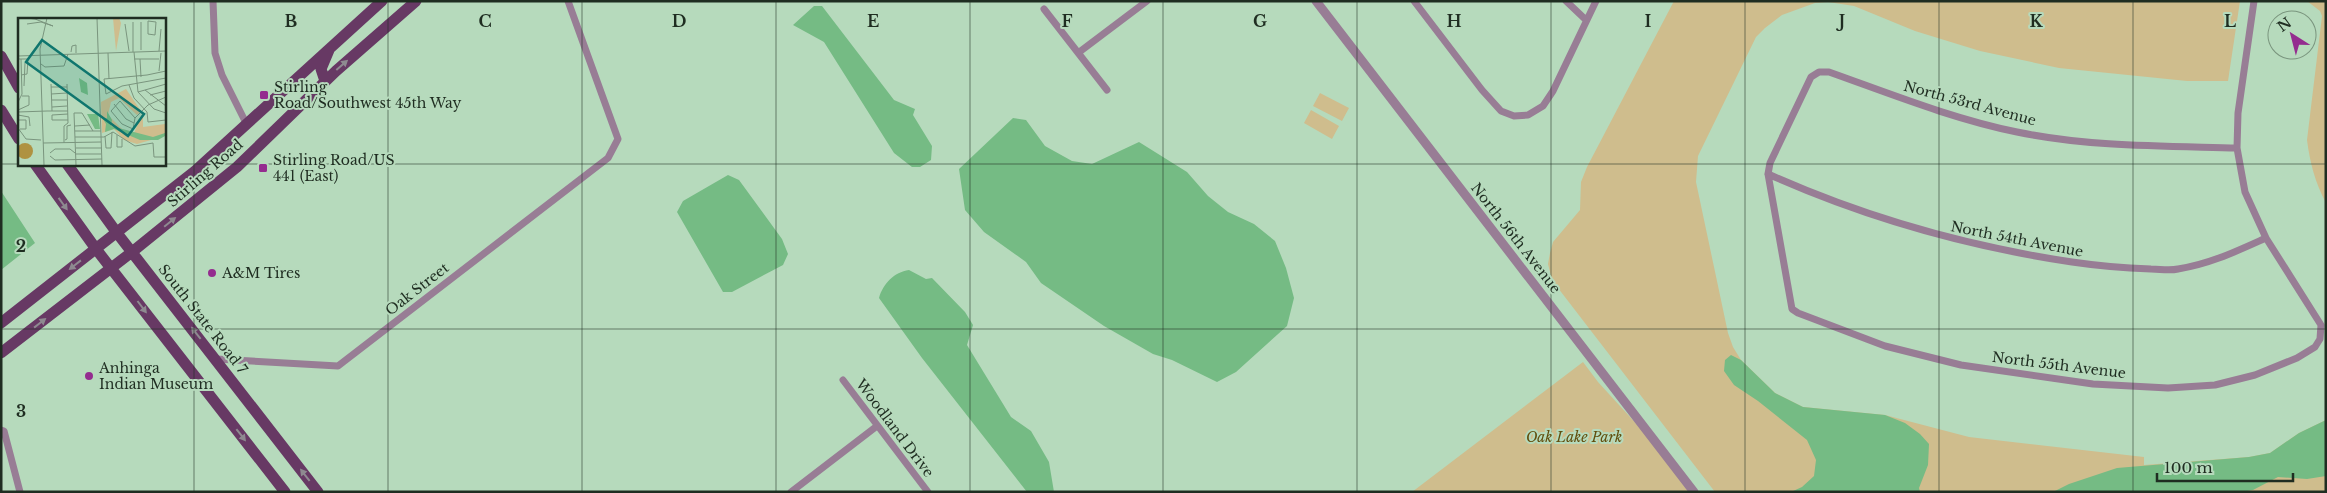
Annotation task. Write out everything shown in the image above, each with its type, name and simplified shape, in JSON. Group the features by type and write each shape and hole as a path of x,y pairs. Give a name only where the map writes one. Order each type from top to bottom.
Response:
{"main road":[{"name":"Stirling Road","path":"1,324 195,172 382,1"},
{"name":"Stirling Road","path":"1,353 112,268 237,167 325,81 416,1"},
{"path":"325,81 321,74 321,69 331,47"},
{"path":"1,56 18,86"},
{"path":"1,110 18,136"},
{"path":"36,165 96,249 285,492"},
{"name":"South State Road 7","path":"68,165 117,233 318,492"}],"street":[{"path":"213,1 215,53 222,75 247,125"},
{"name":"Oak Street","path":"216,360 338,366 608,158 618,139 568,1"},
{"path":"1078,53 1147,1"},
{"name":"North 56th Avenue","path":"1316,1 1694,492"},
{"path":"1414,1 1482,90 1501,111 1514,116 1528,115 1543,106 1553,91 1596,1"},
{"path":"1566,1 1586,20"},
{"path":"2254,1 2238,113 2237,148 2245,192 2266,238"},
{"path":"1044,9 1107,90"},
{"name":"North 53rd Avenue","path":"1768,174 1770,163 1811,77 1819,72 1829,72 1926,107 2017,132 2095,144 2237,148"},
{"name":"North 54th Avenue","path":"1768,174 1832,201 1937,236 2035,257 2109,268 2176,270 2220,260 2266,238"},
{"name":"North 55th Avenue","path":"1768,174 1792,309 1798,314 1885,346 1961,365 2093,384 2168,388 2215,385 2255,375 2297,358 2315,347 2320,339 2321,325 2266,238"},
{"name":"Woodland Drive","path":"843,380 928,492"},
{"path":"791,492 877,426"},
{"path":"1,430 4,431 20,492"}],"green space":[{"path":"1674,1 2240,1 2228,81 2187,81 2059,68 1980,51 1915,31 1854,6 1828,2 1815,3 1782,15 1756,37 1698,156 1696,182 1728,333 1733,347 1741,360 1775,393 1803,407 1885,415 1969,437 2144,457 2144,465 2249,457 2270,453 2299,433 2326,420 2326,492 1715,492 1558,288 1551,276 1548,264 1553,242 1580,210 1581,182 1587,167"},
{"path":"2307,1 2326,1 2326,203 2314,172 2307,140 2322,16 2320,11"},
{"path":"1320,93 1349,108 1342,121 1313,106"},
{"path":"1311,110 1339,126 1332,139 1304,123"},
{"name":"Oak Lake Park","path":"1583,362 1598,382 1641,429 1690,492 1412,492"}],"shaded area":[{"path":"814,6 822,6 894,100 915,109 913,115 932,146 931,160 920,167 912,167 894,153 824,42 793,25"},
{"path":"1013,118 1026,120 1045,146 1072,161 1092,164 1139,142 1187,172 1208,196 1228,212 1254,224 1275,241 1286,268 1294,298 1287,326 1236,372 1217,382 1172,360 1153,354 1104,326 1041,283 1026,262 984,232 965,210 959,169"},
{"path":"728,175 739,180 782,239 788,254 783,265 732,292 723,292 677,212 683,201"},
{"path":"1,191 35,243 1,270"},
{"path":"909,270 926,279 932,278 965,312 973,325 967,345 1011,417 1031,431 1049,462 1054,492 1027,492 922,358 879,298 883,288 890,279 899,273"},
{"path":"1731,355 1741,360 1775,393 1803,407 1885,415 1905,423 1920,434 1929,444 1928,465 1919,488 1920,492 1791,492 1802,487 1814,476 1816,460 1807,440 1758,401 1734,385 1724,371 1725,360"},
{"path":"2326,420 2326,476 2307,479 2278,477 2253,490 2242,492 2053,492 2069,484 2117,468 2249,457 2270,453 2299,433"}],"place":[{"name":"Stirling Road/Southwest 45th Way","path":"264,95"},
{"name":"Stirling Road/US 441 (East)","path":"263,168"},
{"name":"A&M Tires","path":"212,273"},
{"name":"Anhinga Indian Museum","path":"89,376"}]}
